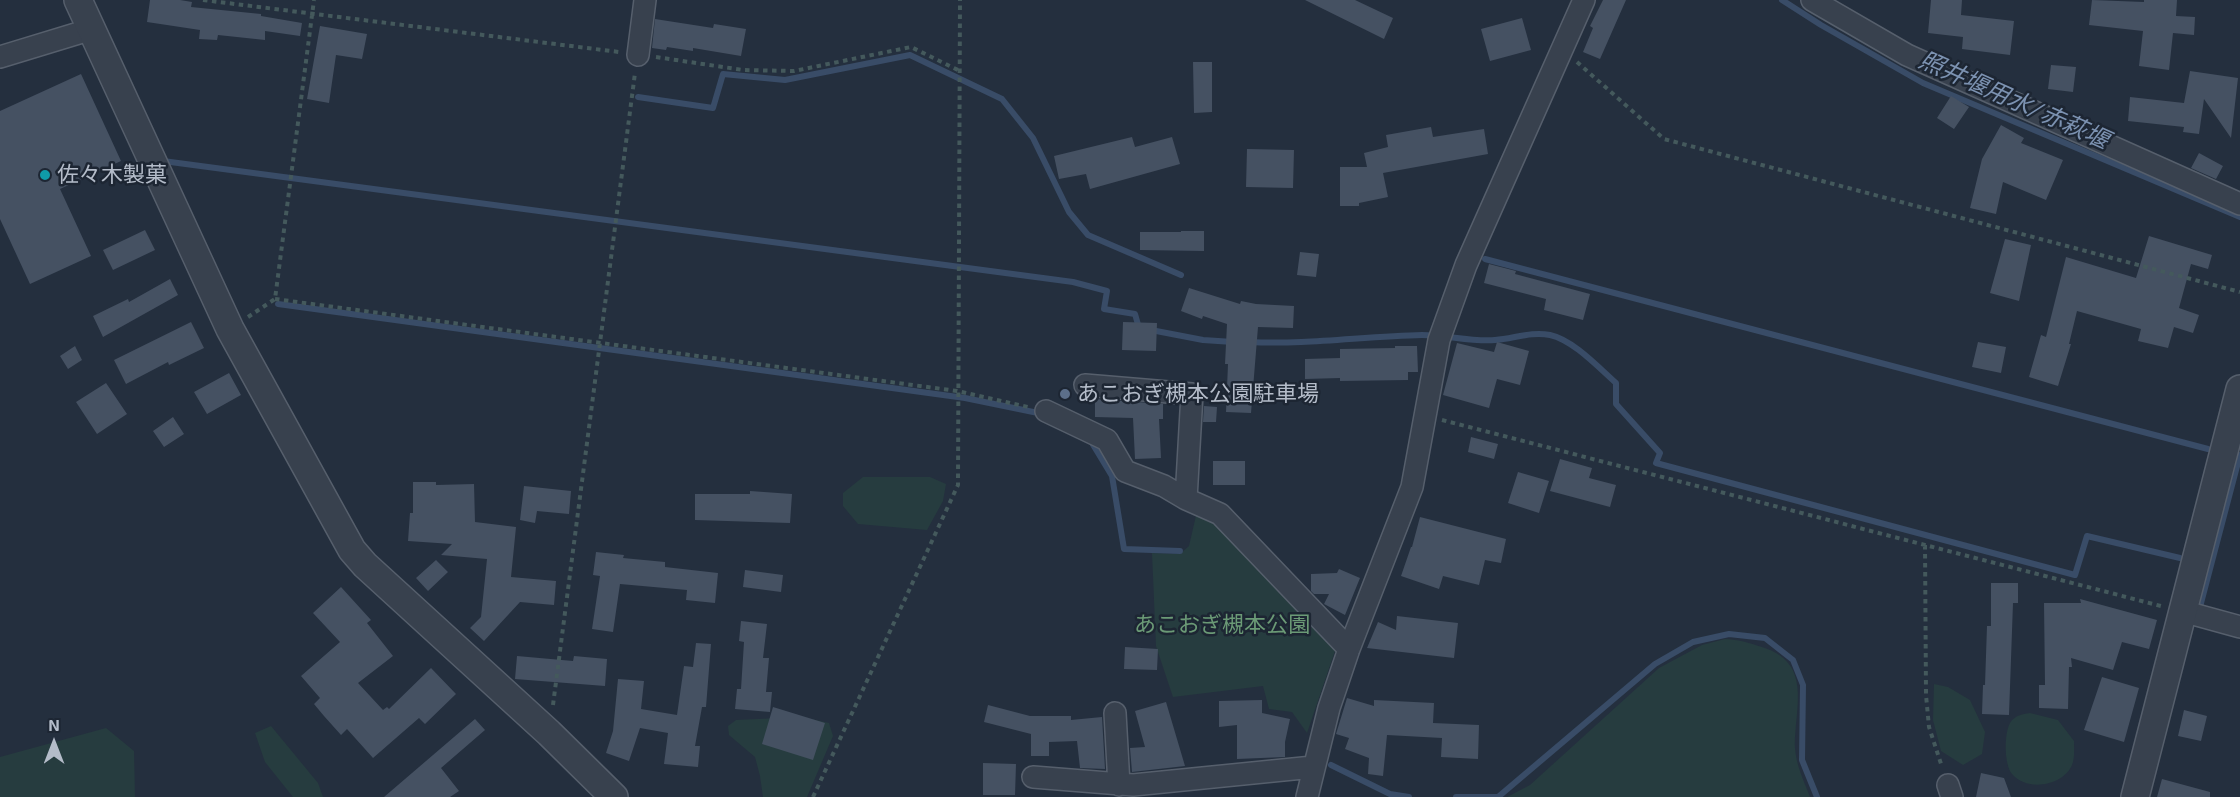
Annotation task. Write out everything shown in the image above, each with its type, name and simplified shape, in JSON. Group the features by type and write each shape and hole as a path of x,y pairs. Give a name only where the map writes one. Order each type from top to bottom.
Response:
{"street":[{"path":"78,0 230,329 352,550 365,565 549,733 614,797"},
{"path":"638,55 645,0"},
{"path":"1307,797 1329,708 1349,649 1412,487 1439,340 1466,265 1584,0"},
{"path":"1812,0 1907,55 2240,204"},
{"path":"0,57 92,29"},
{"path":"1085,384 1192,394 1186,499"},
{"path":"2135,797 2240,389"},
{"path":"1046,411 1107,440 1125,471 1164,486 1220,514 1349,649"},
{"path":"2182,611 2240,627"},
{"path":"1114,713 1119,785"},
{"path":"1034,777 1119,785 1313,767"}],"path":[{"path":"203,0 743,70 794,71 911,47 960,70"},
{"path":"275,299 314,0"},
{"path":"813,797 958,485 960,0"},
{"path":"1563,50 1664,139 2240,292"},
{"path":"549,733 638,55"},
{"path":"230,329 275,299 957,391 1046,411"},
{"path":"1424,415 2182,611"},
{"path":"1925,545 1926,695 1929,727 1950,791"}],"green space":[{"path":"863,477 930,477 946,484 943,501 927,530 858,524 843,506 843,493"},
{"name":"あこおぎ槻本公園","path":"1198,507 1337,645 1307,733 1292,712 1269,709 1263,686 1173,697 1156,646 1152,553 1180,554 1189,546"},
{"path":"1725,639 1737,640 1770,650 1783,658 1791,668 1798,692 1795,748 1810,797 1507,797 1530,785 1659,668 1702,645"},
{"path":"1934,684 1948,687 1970,700 1985,732 1982,754 1963,765 1941,751 1933,720"},
{"path":"2030,713 2058,720 2074,741 2072,765 2061,778 2053,782 2035,785 2026,783 2012,774 2007,763 2008,728 2016,717"},
{"path":"802,717 829,723 833,736 807,797 763,797 755,757 729,735 728,726 736,720"},
{"path":"271,726 318,783 323,797 293,797 265,762 255,733"},
{"path":"106,728 134,751 135,797 0,797 0,757"}],"building":[{"path":"150,0 180,0 192,2 191,7 261,14 261,16 302,23 300,36 265,31 265,40 218,35 217,40 199,39 200,30 147,22"},
{"path":"1305,0 1355,0 1393,18 1384,39"},
{"path":"1603,0 1626,0 1600,59 1583,52 1593,28 1590,26"},
{"path":"1931,0 1962,0 1961,15 2014,21 2010,55 1962,49 1963,37 1928,33"},
{"path":"2092,0 2144,2 2144,0 2177,0 2176,16 2195,17 2194,35 2173,33 2169,70 2139,66 2143,31 2089,25"},
{"path":"1522,18 1531,50 1490,61 1481,29"},
{"path":"655,19 713,28 714,24 746,29 741,56 693,48 693,51 667,47 666,50 652,48"},
{"path":"320,26 367,34 362,59 336,55 329,103 307,99"},
{"path":"1193,62 1212,62 1212,112 1194,113"},
{"path":"2051,65 2076,67 2073,92 2048,89"},
{"path":"2190,71 2238,78 2231,138 2204,99 2199,134 2183,132 2184,127 2128,121 2130,97 2184,103"},
{"name":"佐々木製菓","path":"81,74 121,161 60,189 91,256 30,284 0,219 0,111"},
{"path":"1951,96 1969,107 1954,129 1937,118"},
{"path":"2001,125 2024,138 2021,143 2063,160 2046,200 2003,182 1996,214 1970,208 1982,159"},
{"path":"1431,127 1433,137 1484,129 1488,154 1383,173 1388,197 1359,203 1359,206 1340,206 1340,167 1367,167 1364,153 1388,147 1386,135"},
{"path":"1132,137 1135,147 1172,137 1180,164 1090,189 1086,174 1059,179 1054,156"},
{"path":"1247,149 1294,150 1293,188 1246,187"},
{"path":"2199,153 2223,166 2216,179 2191,168"},
{"path":"145,230 155,250 113,270 103,250"},
{"path":"1204,231 1204,251 1140,250 1140,232"},
{"path":"2149,236 2212,255 2208,269 2191,264 2179,308 2199,315 2193,333 2174,327 2168,348 2138,341 2141,329 2077,311 2069,344 2071,344 2058,386 2029,377 2041,335 2046,337 2066,257 2136,278"},
{"path":"2005,239 2031,245 2019,301 1990,293"},
{"path":"1300,252 1319,254 1316,277 1297,275"},
{"path":"1489,264 1516,271 1515,274 1590,294 1583,320 1544,310 1546,299 1484,283"},
{"path":"170,279 178,295 103,337 93,316 128,299 129,302"},
{"path":"1189,288 1240,304 1241,301 1294,306 1293,328 1258,327 1251,413 1226,412 1227,324 1203,316 1202,319 1181,311"},
{"path":"191,322 204,348 169,365 168,362 126,384 114,360"},
{"path":"1123,322 1157,323 1156,351 1122,350"},
{"path":"1497,342 1529,351 1520,385 1497,379 1489,408 1443,395 1457,343 1494,352"},
{"path":"1978,342 2006,347 2001,373 1972,367"},
{"path":"75,346 82,360 68,369 60,356"},
{"path":"1395,346 1417,346 1418,372 1408,372 1408,380 1305,379 1305,359 1340,358 1340,349 1395,348"},
{"path":"229,373 241,395 207,414 194,392"},
{"path":"106,383 127,414 97,434 76,402"},
{"path":"1095,399 1163,404 1163,419 1159,419 1161,458 1135,459 1133,418 1095,417"},
{"path":"1204,406 1217,407 1216,422 1203,422"},
{"path":"173,417 184,434 164,447 153,431"},
{"path":"1471,437 1498,444 1494,459 1468,452"},
{"path":"1560,459 1592,468 1589,478 1616,485 1610,507 1550,491"},
{"path":"1213,461 1245,461 1245,485 1213,485"},
{"path":"1518,472 1549,481 1539,513 1508,503"},
{"path":"413,482 436,482 436,485 474,484 475,522 516,527 511,577 556,581 554,605 520,602 484,641 470,628 481,617 487,559 441,555 452,544 408,541 410,513 413,513"},
{"path":"524,486 571,491 569,514 537,511 535,523 520,520"},
{"path":"750,491 792,494 790,523 695,520 695,494 750,494"},
{"path":"1420,517 1506,539 1501,563 1485,560 1479,585 1443,576 1439,589 1401,576"},
{"path":"596,552 624,555 623,558 665,562 665,567 718,573 715,603 686,600 687,590 620,584 613,632 592,629 600,576 593,575"},
{"path":"436,560 448,572 428,591 416,578"},
{"path":"1339,569 1360,578 1345,615 1324,604 1329,594 1314,594 1311,591 1311,574 1337,573"},
{"path":"745,570 783,575 781,592 743,587"},
{"path":"1991,583 2018,583 2018,603 2013,603 2009,715 1982,714 1987,626 1991,626"},
{"path":"341,587 371,620 367,623 393,656 358,683 383,710 387,707 389,709 431,668 456,694 425,724 419,718 373,758 347,729 341,735 324,716 314,704 320,698 301,676 340,642 313,613"},
{"path":"2080,599 2157,620 2149,649 2122,642 2113,670 2071,658 2068,709 2039,708 2039,685 2045,685 2044,603 2081,603"},
{"path":"1397,616 1458,623 1454,658 1367,648 1378,622 1396,630"},
{"path":"741,621 767,624 763,658 769,658 766,692 772,692 770,712 735,709 737,689 741,689 744,642 739,641"},
{"path":"696,643 711,644 706,707 702,707 695,746 700,746 698,767 664,764 668,733 640,728 629,761 606,753 613,731 618,679 644,681 641,709 677,715 684,666 693,667"},
{"path":"1125,647 1158,649 1157,670 1124,669"},
{"path":"517,656 573,661 574,656 607,659 605,686 515,679"},
{"path":"2102,677 2139,688 2124,742 2084,730"},
{"path":"1347,698 1374,706 1374,700 1434,703 1433,723 1479,725 1478,759 1441,757 1442,738 1387,735 1383,776 1368,774 1369,758 1345,749 1349,738 1336,734"},
{"path":"1262,700 1262,713 1290,719 1285,742 1285,757 1237,759 1237,725 1219,727 1219,701"},
{"path":"1166,702 1185,766 1132,772 1130,748 1145,747 1135,711"},
{"path":"988,705 1030,716 1071,716 1071,720 1102,717 1105,769 1080,768 1077,741 1049,742 1049,756 1031,756 1031,734 984,722"},
{"path":"773,707 825,723 813,760 762,744"},
{"path":"2184,710 2207,716 2201,741 2178,736"},
{"path":"475,719 485,730 441,768 459,791 450,797 384,797"},
{"path":"983,763 1016,764 1015,795 983,795"},
{"path":"1981,773 2004,778 2011,797 1976,797"},
{"path":"2162,779 2210,792 2210,797 2157,797"}],"waterway":[{"name":"照井堰用水/赤萩堰","path":"1782,0 1923,83 2240,217"},
{"path":"638,97 713,108 723,74 785,80 910,55 1002,99 1033,138 1069,212 1088,235 1181,275"},
{"path":"163,161 1073,282 1107,291 1104,309 1135,314 1139,328 1141,328"},
{"path":"1485,259 2208,449"},
{"path":"278,304 965,398 1043,414"},
{"path":"1151,330 1203,340 1233,342"},
{"path":"1249,342 1422,335 1486,340 1536,334 1550,335 1576,348 1616,383 1616,404 1660,453 1656,463 2075,575 2087,536 2180,558"},
{"path":"1089,438 1112,476 1124,549 1180,551"},
{"path":"2200,607 2240,455"},
{"path":"1456,797 1498,797 1655,664 1693,642 1729,634 1765,638 1793,660 1803,685 1802,760 1817,797"},
{"path":"1331,765 1390,794 1409,797"}],"place":[{"name":"佐々木製菓","path":"45,175"},
{"name":"あこおぎ槻本公園駐車場","path":"1065,394"}]}
